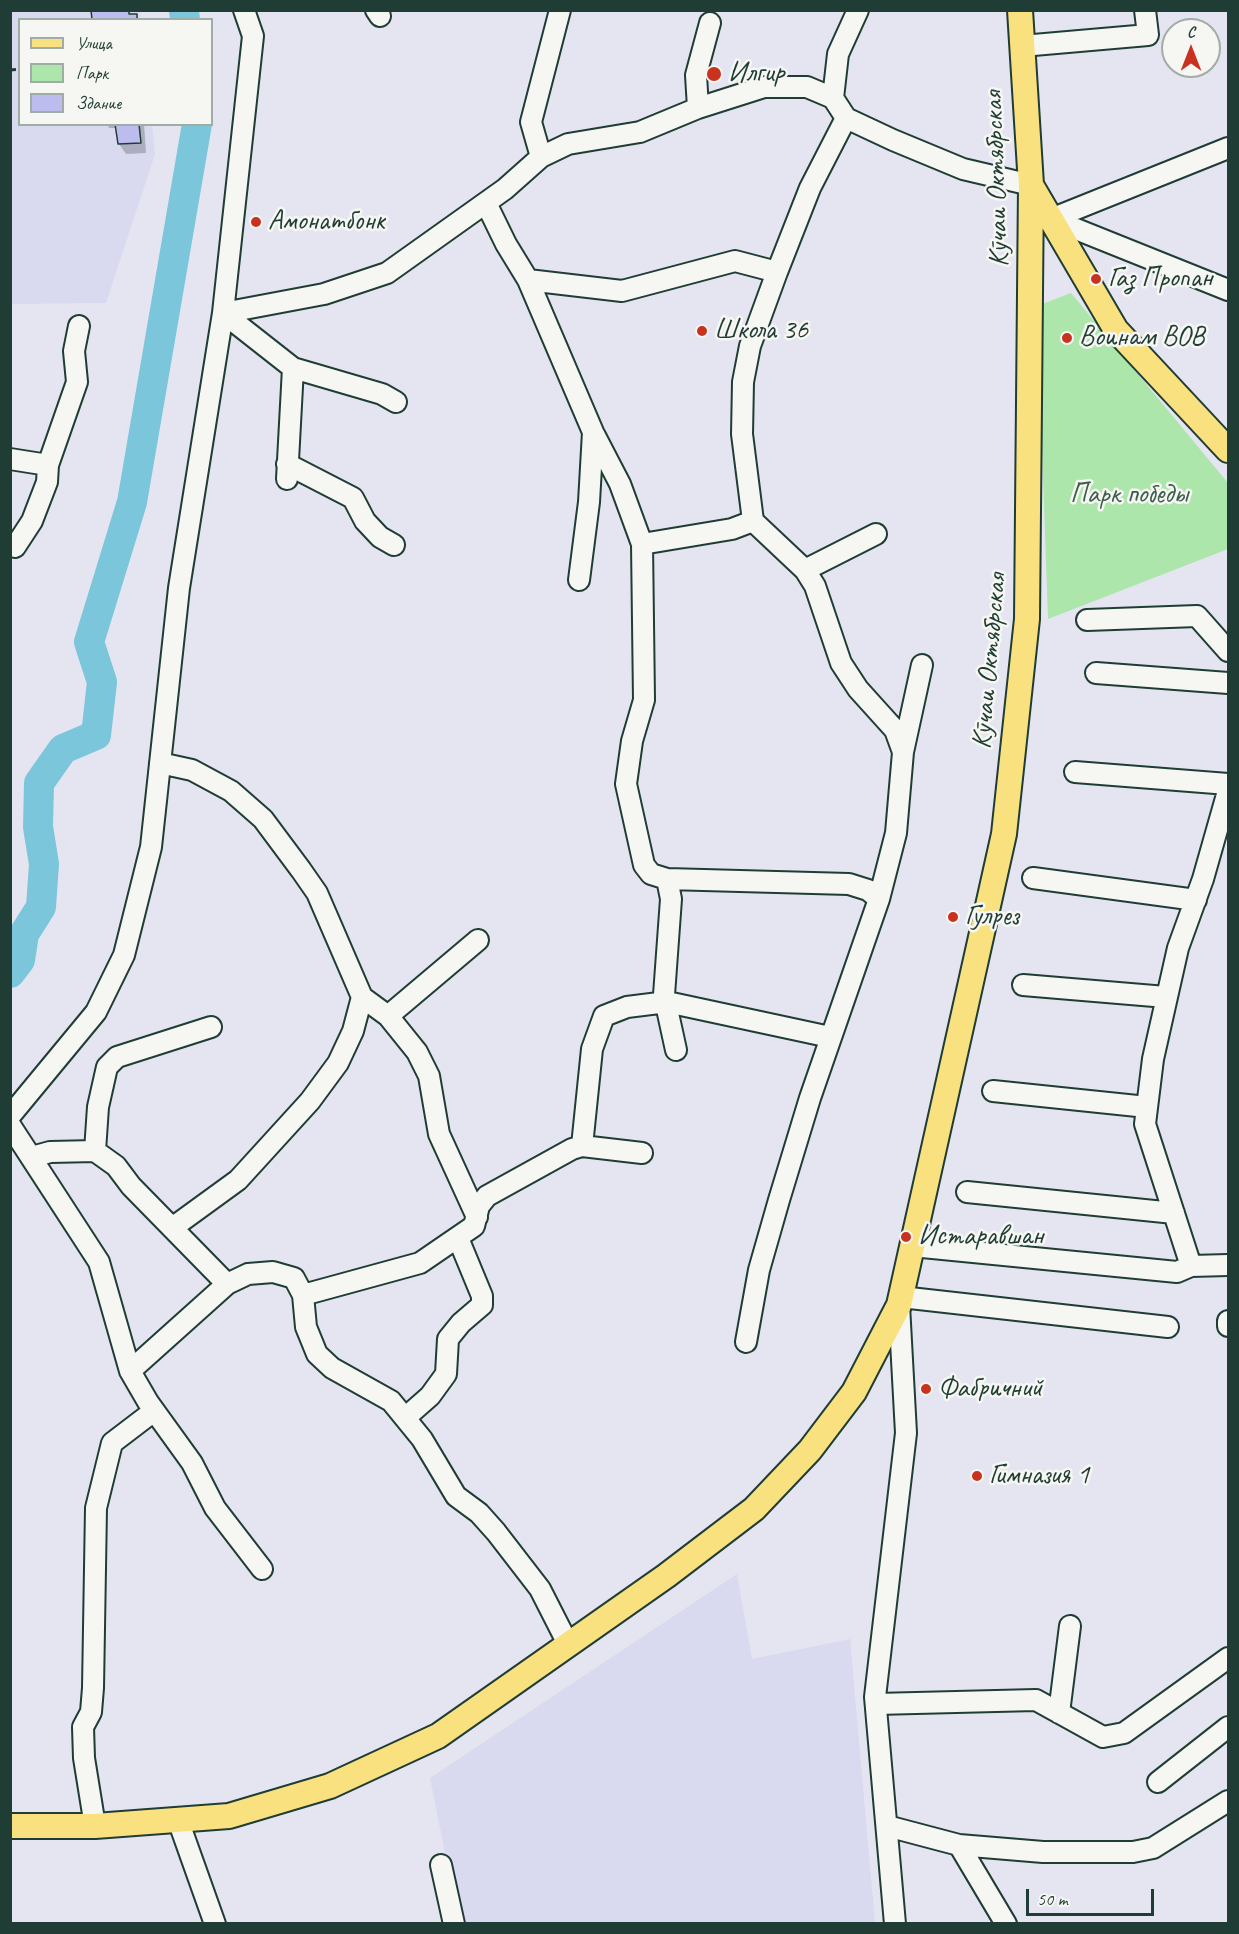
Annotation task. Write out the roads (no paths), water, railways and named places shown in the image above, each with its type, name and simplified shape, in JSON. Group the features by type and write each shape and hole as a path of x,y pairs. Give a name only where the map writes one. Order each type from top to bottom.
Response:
{"main road":[{"name":"Кӯчаи Октябрская","path":"10,1827 95,1826 228,1816 330,1786 438,1736 666,1576 754,1509 810,1450 854,1392 900,1301 1004,834 1027,619 1031,185 1020,10"},
{"path":"1031,185 1116,330 1228,450"}],"street":[{"path":"10,1116 96,1012 124,955 151,847 179,588 223,313 253,36 244,10"},
{"path":"541,157 531,122 560,10"},
{"path":"833,98 838,54 858,10"},
{"path":"1022,46 1148,35 1145,10"},
{"path":"698,108 696,75 710,23"},
{"path":"223,313 324,294 387,273 486,203 541,157 568,144 640,132 698,108 764,87 807,87 833,98 846,118 963,169 1031,185"},
{"path":"846,118 810,188 750,346 743,382 742,434 753,520 805,570 815,586 840,663 858,689 895,730 903,752"},
{"path":"1051,219 1228,148"},
{"path":"486,203 506,244 528,280 593,432 620,484 642,544 644,700 632,741 626,784 644,865 651,874 667,879 849,884 868,890 879,899"},
{"path":"1051,219 1228,290"},
{"path":"528,280 621,291 735,261 777,272"},
{"path":"223,313 293,368 382,394 396,402"},
{"path":"15,547 32,521 47,482 48,465 77,382 74,351 79,326"},
{"path":"293,368 287,471 352,498 365,521 380,537 394,545"},
{"path":"579,580 589,502 593,432"},
{"path":"10,459 48,465"},
{"path":"642,544 732,529 753,520"},
{"path":"805,570 876,534"},
{"path":"1087,620 1197,616 1228,651"},
{"path":"746,1342 759,1270 810,1098 879,899 896,833 903,752 922,665"},
{"path":"1096,673 1228,683"},
{"path":"160,763 192,770 231,791 263,819 317,893 362,997 388,1016 417,1052 429,1076 439,1134 477,1217"},
{"path":"1075,772 1228,784"},
{"path":"1191,1266 1145,1124 1152,1059 1178,948 1211,853 1228,791"},
{"path":"1211,853 1228,844"},
{"path":"1033,878 1196,900"},
{"path":"667,879 671,899 664,995 676,1050"},
{"path":"388,1016 478,940"},
{"path":"1023,985 1167,997"},
{"path":"172,1228 238,1180 310,1101 338,1063 353,1031 362,997"},
{"path":"582,1146 592,1049 604,1016 627,1007 667,1002 830,1036"},
{"path":"95,1151 98,1107 107,1067 117,1057 211,1027"},
{"path":"993,1091 1147,1107"},
{"path":"10,1125 99,1262 130,1371 154,1411 192,1463 215,1508 262,1569"},
{"path":"303,1294 420,1263 474,1226 478,1206 487,1196 572,1149 582,1146 642,1153"},
{"path":"32,1157 50,1152 95,1151 116,1166 227,1284"},
{"path":"967,1192 1174,1213"},
{"path":"405,1418 430,1396 446,1374 448,1339 461,1323 482,1305 482,1296 458,1238"},
{"path":"912,1246 1177,1272 1191,1266 1228,1265"},
{"path":"130,1371 227,1284 248,1274 273,1272 294,1278 303,1294 306,1327 317,1354 332,1368 391,1401 422,1438 456,1496 478,1513 496,1532 540,1588 568,1644"},
{"path":"895,1923 876,1704 906,1433 900,1301 1168,1327"},
{"path":"1228,1321 1228,1326"},
{"path":"95,1826 84,1758 83,1727 91,1712 93,1688 96,1508 112,1443 154,1411"},
{"path":"1059,1713 1070,1626"},
{"path":"876,1704 1036,1700 1103,1737 1124,1733 1228,1658"},
{"path":"1158,1782 1228,1727"},
{"path":"887,1826 959,1845 1043,1852 1133,1852 1153,1848 1228,1801"},
{"path":"178,1820 214,1923"},
{"path":"959,1845 1006,1923"},
{"path":"441,1865 454,1923"}],"waterway":[{"path":"184,10 185,18"},
{"path":"10,973 20,960 24,934 41,907 44,864 38,827 39,783 63,749 96,735 102,682 89,642 132,502 197,126"}],"place":[{"name":"Илгир","path":"714,74"},
{"name":"Амонатбонк","path":"256,222"},
{"name":"Газ Пропан","path":"1096,279"},
{"name":"Школа 36","path":"702,331"},
{"name":"Воинам ВОВ","path":"1067,338"},
{"name":"Гулрез","path":"953,917"},
{"name":"Истаравшан","path":"906,1237"},
{"name":"Фабричний","path":"926,1389"},
{"name":"Гимназия 1","path":"977,1476"}],"park label":[{"name":"Парк победы","path":"1129,495"}]}
